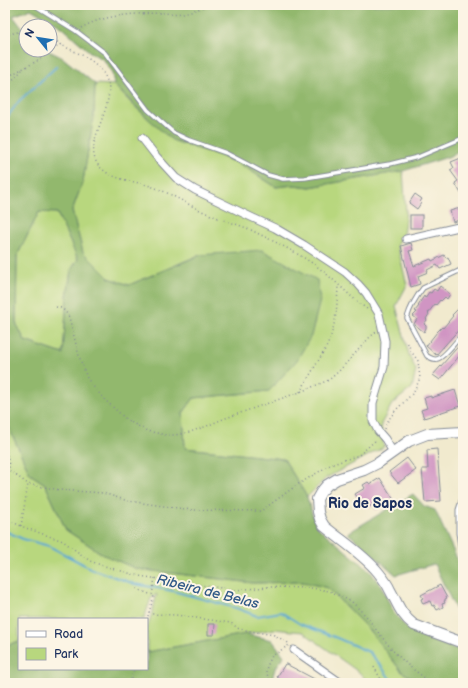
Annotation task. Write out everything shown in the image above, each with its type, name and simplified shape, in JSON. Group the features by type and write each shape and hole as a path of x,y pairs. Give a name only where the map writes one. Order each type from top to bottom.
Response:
{"main road":[{"path":"463,432 427,434 409,441 378,463 364,470 337,479 327,485 317,499 318,512 324,526 366,559 377,571 391,590 402,613 408,620 414,625 463,643"}],"street":[{"path":"142,138 176,178 195,190 275,228 304,244 345,272 366,293 379,314 386,341 384,367 373,403 373,421 378,431 393,452"},
{"path":"406,238 463,226"},
{"path":"463,501 460,510 460,533 463,552"},
{"path":"291,647 341,683"}],"lane":[{"path":"34,5 76,31 105,52 148,110 174,133 226,153 268,175 283,179 305,178 390,164 418,156 463,138"},
{"path":"463,269 423,288 408,312 407,318 428,356 435,360 442,357 463,333"}],"path":[{"path":"76,31 87,25 110,17 182,13 197,10 209,5"},
{"path":"5,35 18,32"},
{"path":"5,78 37,61 61,44"},
{"path":"5,88 24,68"},
{"path":"300,392 331,337 337,311 338,285"},
{"path":"56,307 61,308 69,316 79,356 87,378 92,385 105,400 127,420 147,431 166,435 176,435 190,432 329,380 369,338 383,328"},
{"path":"5,448 10,471 28,484 60,490 103,493 128,501 192,510 261,511 297,485 330,465 359,455 383,437 387,422 395,411 414,392 420,378 418,360 411,351 407,341"},
{"path":"21,526 28,484"},
{"path":"5,519 63,541 90,561 139,576 235,590 268,587 312,588 330,591 352,602 368,617 394,652 410,667 426,679 440,683"},
{"path":"148,618 154,596 152,595 155,578"},
{"path":"137,589 152,595"},
{"path":"149,612 154,614 231,623 239,629 274,635 288,642 291,647 272,656 267,666 266,672 271,683"},
{"path":"374,667 382,683"},
{"path":"130,683 134,670"}],"green space":[{"path":"5,5 463,5 463,149 448,157 403,171 310,187 294,185 276,187 240,164 172,140 114,85 112,73 104,60 90,52 58,25 58,18 46,18 31,9 13,16 18,23 18,58 58,58 58,56 95,84 94,115 83,181 72,211 83,252 109,278 129,285 200,255 262,250 317,280 320,300 311,336 297,360 269,391 194,398 183,413 185,448 284,459 307,497 316,526 370,571 381,586 394,613 409,630 432,641 463,651 463,683 422,683 402,672 369,630 328,588 303,582 253,583 137,569 104,555 66,530 45,484 30,474 5,419","holes":["39,212 57,213 78,259 71,270 67,297 63,354 25,341 16,323 17,256"]},
{"path":"95,84 114,85 131,103 172,140 240,164 276,187 294,185 310,187 403,171 406,213 403,235 397,244 407,285 396,306 409,355 416,370 412,388 392,404 381,424 384,447 326,478 307,497 284,459 185,448 183,413 194,398 269,391 199,255 129,285 109,278 83,252 72,211 83,181 94,115"},
{"path":"39,212 57,213 78,259 71,270 67,297 63,354 25,341 16,323 17,256"},
{"path":"5,419 30,474 45,484 66,530 104,555 137,569 253,583 303,582 328,588 369,630 402,672 422,683 369,683 360,673 303,632 274,629 148,652 148,626 157,594 151,598 144,618 18,618 18,641 5,646"},
{"path":"413,494 424,506 435,510 463,572 463,625 434,564 396,575 348,533"},
{"path":"245,634 272,640 284,656 275,669 271,683 5,683 5,646 18,641 18,670 148,670 148,652"}],"building":[{"path":"461,158 463,161 463,197 455,183 458,181 450,170 454,168 451,162"},
{"path":"415,194 422,199 417,209 409,203"},
{"path":"460,208 463,219 453,222 450,211"},
{"path":"410,215 422,215 422,228 410,228"},
{"path":"411,243 413,250 409,251 414,266 431,259 432,261 444,255 446,258 448,257 451,264 440,269 437,265 427,270 428,272 418,276 420,284 411,287 401,246"},
{"path":"440,286 450,294 447,299 445,297 436,305 435,304 428,313 427,320 424,324 426,328 424,332 414,324 417,319 413,316 417,312 415,311 424,296 425,298 429,292 431,293 434,289 437,291"},
{"path":"463,304 463,325 436,355 426,346"},
{"path":"463,341 463,351 440,380 433,375"},
{"path":"455,390 460,406 424,418 421,410 427,408 424,398 431,396 431,398"},
{"path":"437,449 441,501 425,502 422,469 428,469 427,450"},
{"path":"407,458 416,470 398,483 389,472"},
{"path":"380,478 394,500 376,510 373,504 369,507 367,505 364,507 355,494 365,488 363,485 368,482 370,484"},
{"path":"440,585 447,598 444,601 445,603 442,604 443,607 437,610 434,605 432,606 430,601 423,604 421,599 423,598 421,595"},
{"path":"208,624 215,624 214,635 208,635"},
{"path":"285,664 322,683 280,683 281,680 277,677"}],"waterway":[{"path":"5,120 19,101 57,66"},
{"name":"Ribeira de Belas","path":"5,531 23,539 49,546 94,570 135,584 173,591 236,608 257,616 281,612 300,624 369,652 393,683"}],"district":[{"name":"Rio de Sapos","path":"370,503"}]}
